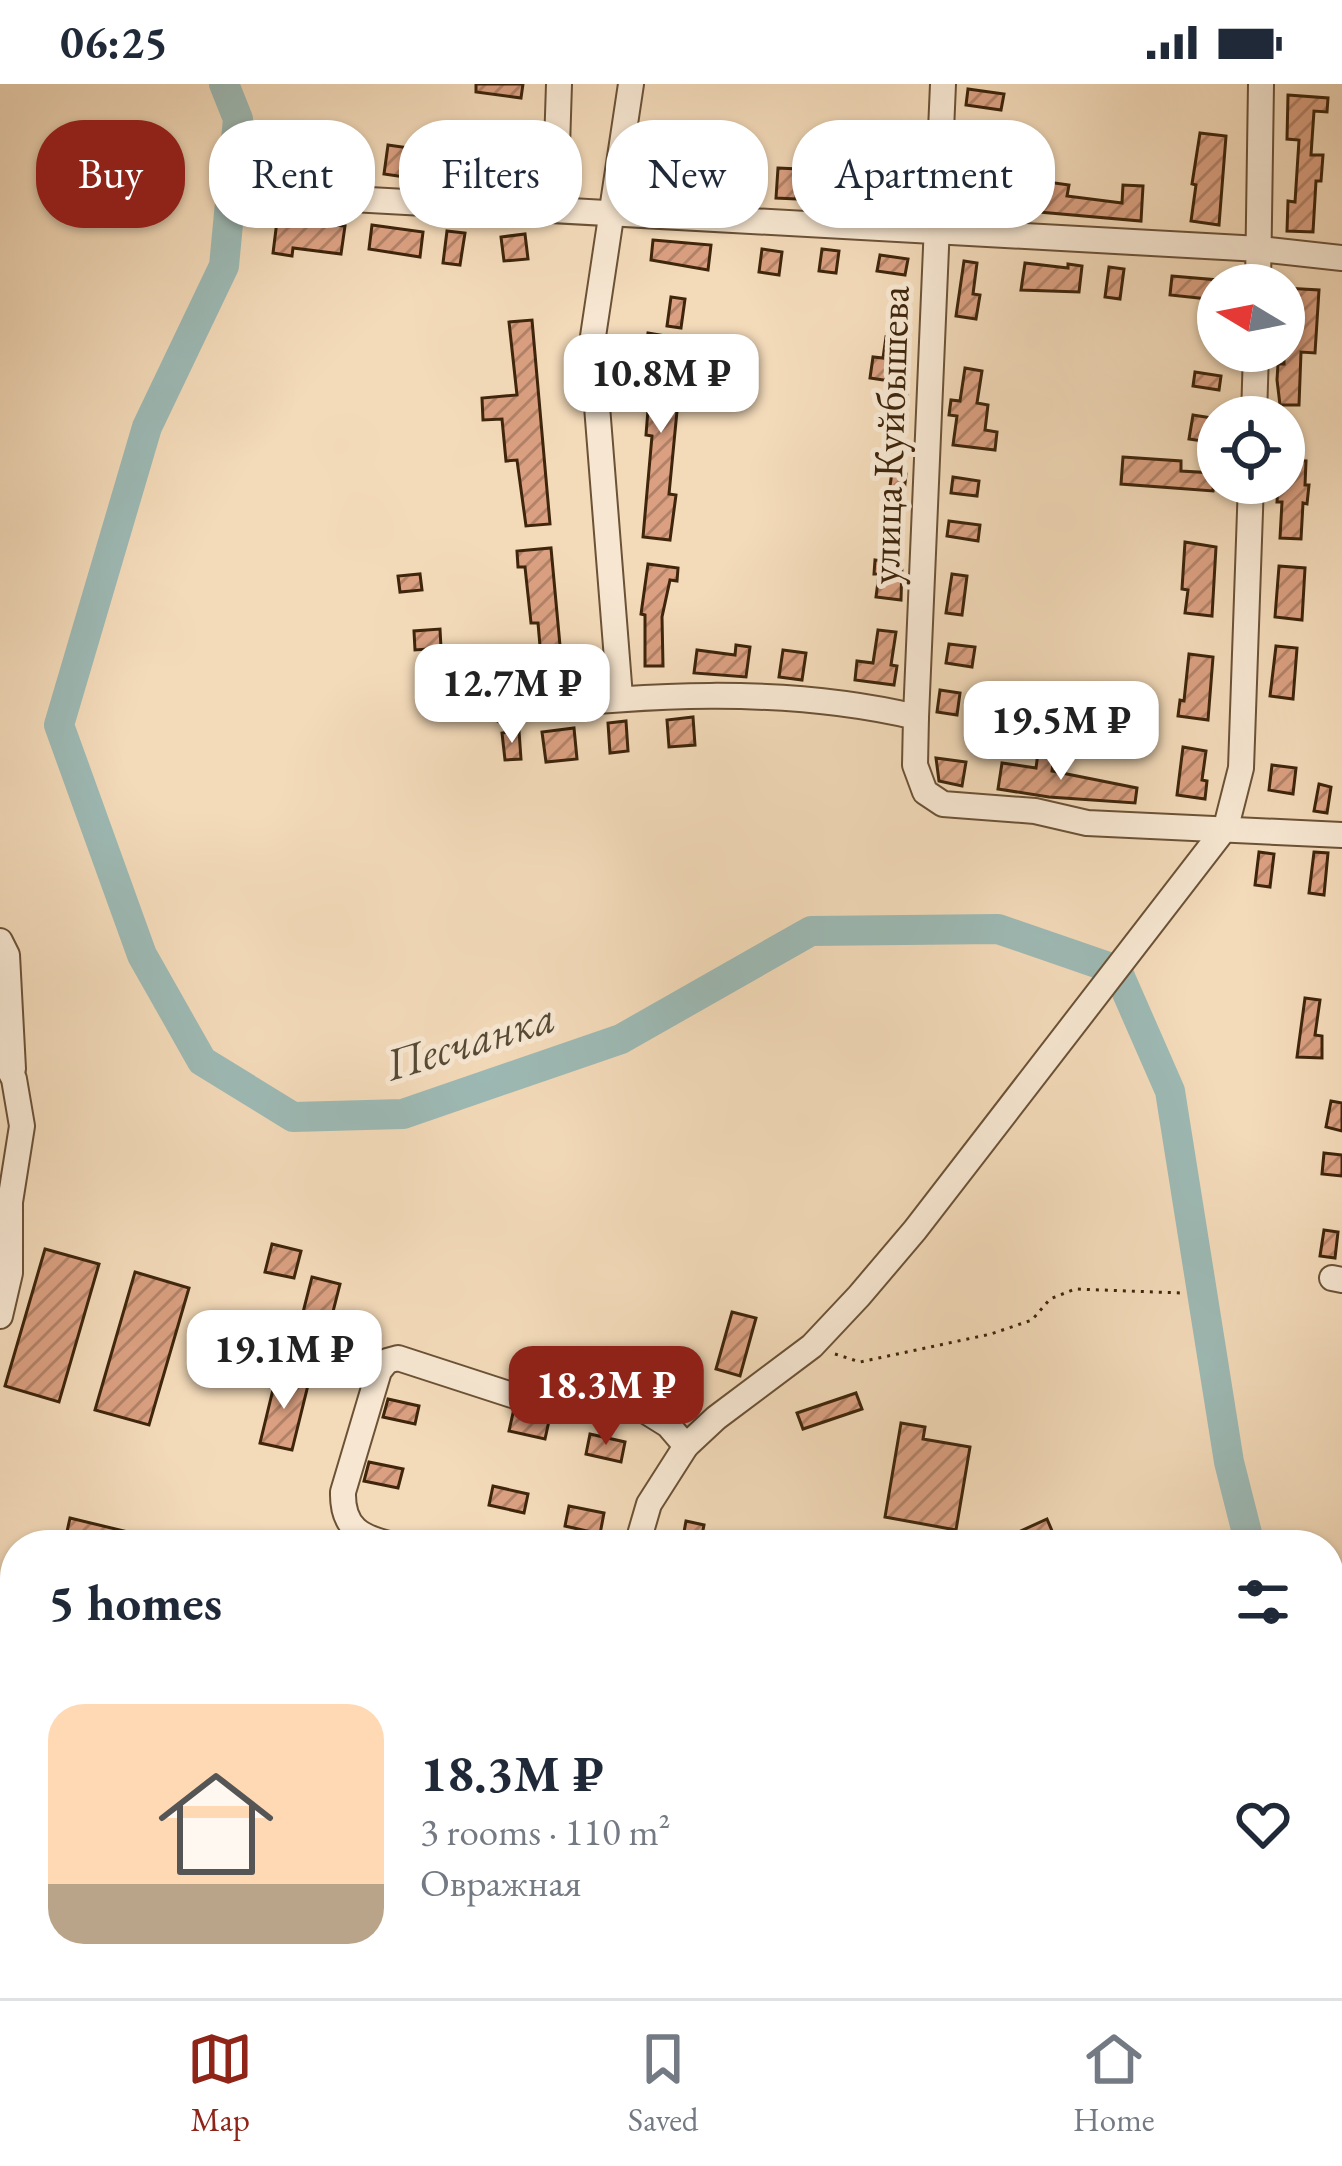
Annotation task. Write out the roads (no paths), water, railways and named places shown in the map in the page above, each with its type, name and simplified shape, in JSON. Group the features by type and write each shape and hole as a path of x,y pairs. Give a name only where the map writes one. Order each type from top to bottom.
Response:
{"street":[{"path":"558,120 559,84"},
{"path":"625,120 631,84"},
{"name":"улица Куйбышева","path":"943,84 914,765 925,792 943,804 1035,811 1087,823 1342,835"},
{"path":"1259,264 1261,84"},
{"path":"768,223 1259,249 1342,258"},
{"path":"607,228 592,343 620,697"},
{"path":"641,1530 649,1504 686,1446 812,1346 915,1230 1226,827 1241,768 1250,504"},
{"path":"503,710 620,697 782,698 865,705 916,717"},
{"path":"0,941 7,955 14,1078 22,1126 10,1202 10,1273 0,1316"},
{"path":"0,1052 14,1078"},
{"path":"359,1530 347,1523 342,1511 343,1492 380,1371 387,1361 398,1358 512,1395 644,1410 668,1425 686,1446"}],"waterway":[{"name":"Песчанка","path":"224,84 238,119 224,266 147,427 59,725 142,955 202,1061 293,1117 403,1114 621,1039 811,931 998,929 1117,970 1170,1091 1229,1462 1246,1530"}]}
